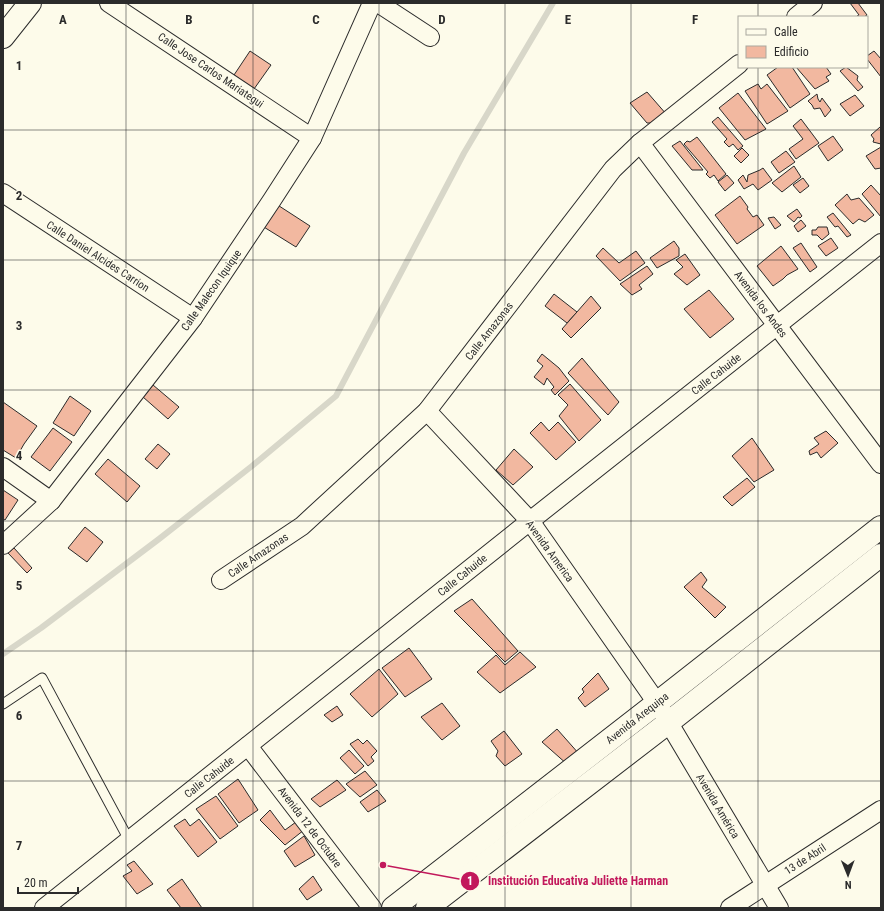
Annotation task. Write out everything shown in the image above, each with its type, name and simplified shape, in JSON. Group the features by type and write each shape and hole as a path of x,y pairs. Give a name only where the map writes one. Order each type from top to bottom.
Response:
{"street":[{"name":"Calle Jose Carlos Mariategui","path":"109,3 312,138"},
{"name":"Calle Malecon Iquique","path":"3,545 51,501 193,318 312,138 372,3"},
{"path":"378,3 430,37"},
{"path":"797,16 813,3"},
{"path":"3,37 28,4"},
{"name":"Calle Amazonas","path":"221,580 302,526 427,411 613,169 640,143 738,65"},
{"name":"Avenida los Andes","path":"640,143 881,464"},
{"name":"Calle Daniel Alcides Carrion","path":"3,193 193,318"},
{"name":"Calle Cahuide","path":"44,908 881,243"},
{"name":"Avenida America","path":"427,411 530,521 657,703"},
{"path":"3,467 51,501"},
{"name":"Avenida Arequipa","path":"393,908 881,527"},
{"name":"Avenida Arequipa","path":"427,908 669,722 881,555"},
{"name":"Avenida América","path":"657,703 779,908"},
{"name":"Avenida 12 de Octubre","path":"248,746 372,908"},
{"name":"13 de Abril","path":"730,908 881,810"}],"lane":[{"path":"3,704 42,678 129,840"}],"building":[{"path":"850,3 858,3 867,15 857,16 859,15"},
{"path":"250,51 271,65 254,89 234,75"},
{"path":"874,51 881,59 881,77 868,60 868,55"},
{"path":"777,68 793,68 810,94 790,108 767,75"},
{"path":"797,68 827,68 831,74 826,77 829,81 815,89"},
{"path":"847,68 858,76 857,80 863,87 858,91 840,71"},
{"path":"758,84 761,89 767,84 788,111 767,124 745,91"},
{"path":"647,92 667,115 665,123 647,123 630,103"},
{"path":"738,93 766,129 745,140 719,108"},
{"path":"817,94 820,102 822,98 831,110 825,117 820,108 814,109 808,101"},
{"path":"855,95 864,106 850,116 840,104"},
{"path":"718,117 743,146 738,150 733,144 729,147 724,142 727,139 712,122"},
{"path":"801,119 819,143 796,159 789,149 803,139 793,126"},
{"path":"880,127 881,144 873,142 874,139 871,135"},
{"path":"833,136 843,150 828,161 818,146"},
{"path":"697,137 726,174 718,181 714,175 710,178 706,174 708,172 684,144 687,141 690,142"},
{"path":"680,141 703,170 692,170 672,146"},
{"path":"881,147 881,168 875,169 866,156"},
{"path":"742,148 749,155 741,163 734,156"},
{"path":"786,151 795,162 779,173 771,162"},
{"path":"794,166 801,177 782,192 772,183"},
{"path":"763,168 772,180 758,190 753,184 744,189 738,180 743,175 747,182 748,175"},
{"path":"727,175 734,183 725,191 718,182"},
{"path":"803,178 809,186 800,193 793,185"},
{"path":"871,185 881,196 881,217 862,194"},
{"path":"847,194 851,200 859,198 874,215 865,222 859,219 853,224 835,205"},
{"path":"740,196 753,217 757,215 764,225 737,244 715,215"},
{"path":"273,202 310,226 296,247 259,224"},
{"path":"797,209 802,216 800,218 798,217 794,222 787,216"},
{"path":"833,213 851,235 847,237 838,226 835,227 827,217"},
{"path":"774,217 781,225 775,229 768,218"},
{"path":"801,220 806,226 798,232 794,226"},
{"path":"818,227 827,227 829,234 822,240 817,235 812,235 812,230 816,230"},
{"path":"831,238 838,248 826,256 818,246"},
{"path":"674,241 679,248 679,256 657,268 650,258"},
{"path":"801,243 817,267 810,272 793,248"},
{"path":"781,246 798,269 787,275 773,286 757,266"},
{"path":"603,248 619,263 636,251 645,263 620,281 596,256"},
{"path":"685,254 700,275 687,285 674,274 683,267 676,260"},
{"path":"647,266 653,274 639,285 642,289 632,295 620,284"},
{"path":"709,290 734,319 710,338 684,309"},
{"path":"554,294 577,312 567,323 545,306"},
{"path":"591,296 601,308 571,338 562,329"},
{"path":"542,354 559,368 569,381 555,395 551,390 554,387 547,378 544,385 534,377 543,366 537,361"},
{"path":"582,358 619,402 608,415 568,373"},
{"path":"570,384 601,420 579,441 559,416 568,405 558,395"},
{"path":"153,385 179,407 168,419 143,397"},
{"path":"70,396 91,411 74,436 53,423"},
{"path":"3,402 37,426 16,458 3,450"},
{"path":"541,422 549,431 558,422 576,442 556,460 530,433"},
{"path":"53,428 72,442 50,471 31,457"},
{"path":"826,431 838,443 821,458 817,452 810,455 809,451 819,444 814,438"},
{"path":"752,438 774,470 754,482 732,456"},
{"path":"158,444 170,454 157,469 145,459"},
{"path":"514,449 533,467 513,485 496,470"},
{"path":"108,459 140,486 127,502 95,474"},
{"path":"747,478 755,487 732,506 723,497"},
{"path":"3,490 18,500 5,520 3,519"},
{"path":"85,527 103,542 87,562 68,548"},
{"path":"14,548 32,568 27,573 8,553"},
{"path":"701,572 707,580 702,587 726,607 715,618 684,587"},
{"path":"472,599 518,651 505,662 454,611"},
{"path":"409,648 432,679 405,697 382,668"},
{"path":"520,652 536,667 500,693 477,672 496,655 505,665"},
{"path":"379,669 398,694 372,717 350,694"},
{"path":"598,673 609,689 585,707 578,698 584,692 582,689"},
{"path":"442,703 460,726 442,740 421,717"},
{"path":"337,706 343,715 332,722 324,715"},
{"path":"557,729 580,755 568,765 542,742"},
{"path":"504,731 522,754 505,766 496,756 498,751 491,741"},
{"path":"358,739 363,744 367,740 377,751 371,757 374,761 368,766 350,744"},
{"path":"349,750 364,766 355,774 340,758"},
{"path":"365,771 377,785 360,797 346,784"},
{"path":"238,779 258,810 239,823 218,794"},
{"path":"337,780 346,790 320,807 311,799"},
{"path":"377,790 386,801 368,812 360,802"},
{"path":"216,796 238,826 220,839 196,809"},
{"path":"270,810 285,830 296,822 304,830 285,845 260,820"},
{"path":"185,819 190,826 199,819 217,842 198,857 174,826"},
{"path":"304,836 315,855 295,867 284,851"},
{"path":"134,861 153,884 137,894 123,876 132,871 127,865"},
{"path":"313,876 322,890 307,900 299,889"},
{"path":"182,879 202,908 181,908 167,890"}],"waterway":[{"path":"3,654 41,628 159,539 252,466 336,396 464,153 553,3"}],"place":[{"name":"Institución Educativa Juliette Harman","path":"383,865"}]}
